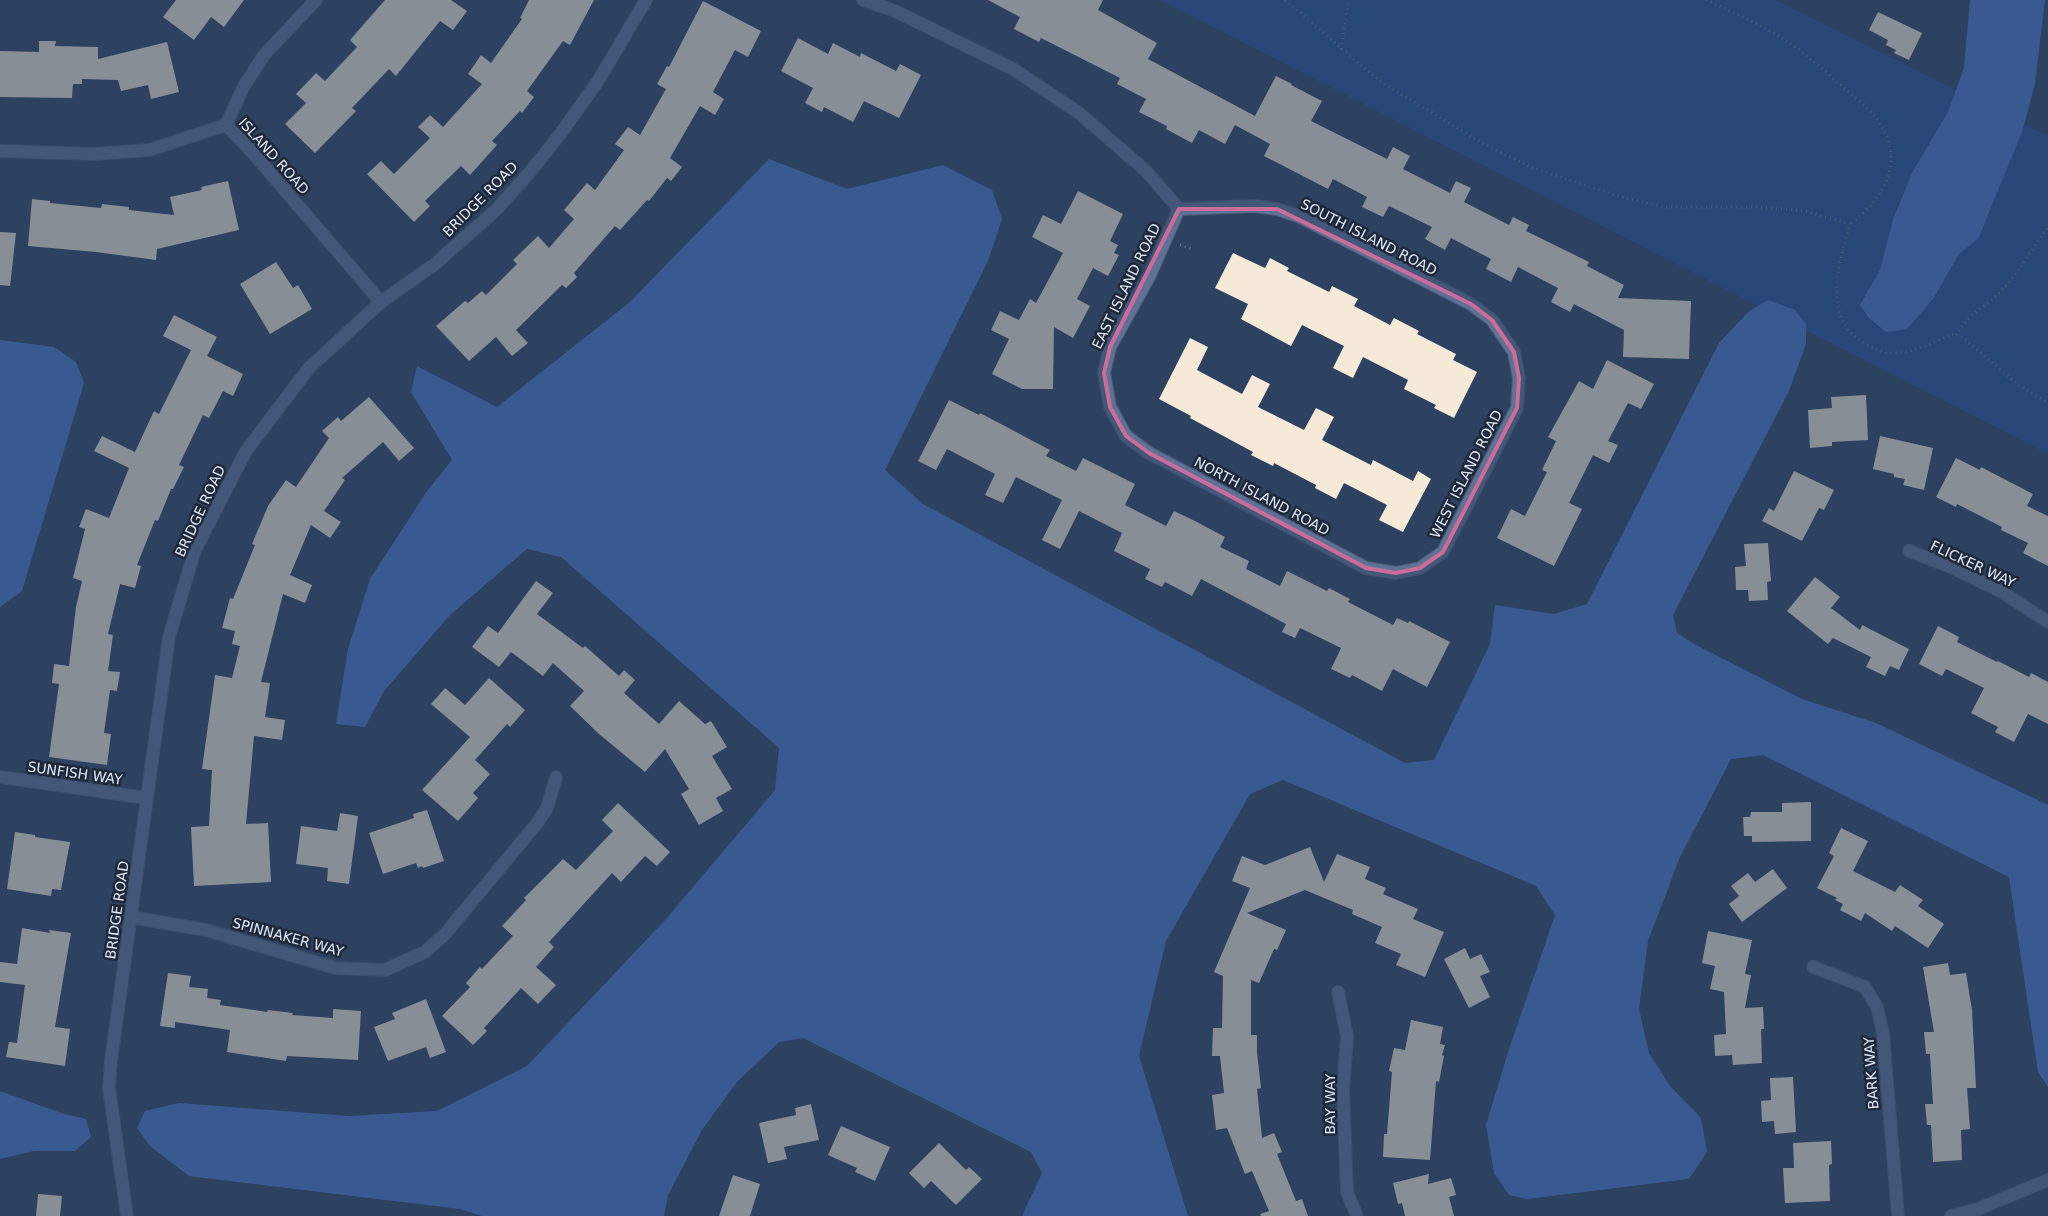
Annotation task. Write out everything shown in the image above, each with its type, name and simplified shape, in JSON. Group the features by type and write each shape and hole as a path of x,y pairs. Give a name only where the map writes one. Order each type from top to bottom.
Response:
{"street":[{"name":"ISLAND ROAD","path":"316,0 264,55 244,86 226,125 246,145 381,302"},
{"name":"BRIDGE ROAD","path":"127,1216 109,1088 111,1061 169,637 195,550 246,451 309,368 381,302 435,264 496,210 530,172 598,82 646,0"},
{"path":"863,0 895,11 1013,69 1079,113 1146,171 1179,209"},
{"path":"0,151 94,154 149,150 226,125"},
{"name":"SOUTH ISLAND ROAD","path":"1179,209 1254,206 1277,209 1298,216 1471,304 1492,320 1514,352"},
{"name":"EAST ISLAND ROAD","path":"1110,407 1104,373 1110,347 1150,275 1179,209"},
{"name":"WEST ISLAND ROAD","path":"1420,568 1443,552 1517,408 1519,378 1514,352"},
{"name":"NORTH ISLAND ROAD","path":"1110,407 1126,436 1149,453 1366,568 1396,573 1420,568"},
{"name":"FLICKER WAY","path":"1909,552 1953,568 2002,592 2048,622"},
{"name":"SUNFISH WAY","path":"0,777 146,798"},
{"name":"SPINNAKER WAY","path":"131,917 206,930 335,968 385,970 425,952 460,917 538,822 547,808 556,777"},
{"name":"BARK WAY","path":"1813,967 1865,987 1878,1007 1883,1033 1898,1216"},
{"name":"BAY WAY","path":"1338,992 1347,1036 1343,1091 1347,1192 1357,1216"},
{"path":"1951,1216 1978,1209 2048,1180"}],"path":[{"path":"1285,0 1381,82 1482,143 1530,167 1618,196 1664,207 1756,207 1805,211 1850,224"},
{"path":"1341,49 1349,0"},
{"path":"1706,0 1758,24 1788,42 1826,72 1874,116 1886,132 1891,150 1891,167 1887,184 1863,214 1850,224 1842,251 1836,287 1839,313 1851,334 1884,353 1912,350 1952,334 1960,335 2020,385 2048,403"},
{"path":"1956,334 1963,322 2002,290 2011,280 2048,227"},
{"path":"1174,243 1192,249"}],"highlighted area":[{"path":"1179,209 1277,209 1471,304 1492,320 1514,352 1519,378 1517,408 1443,552 1420,568 1396,573 1366,568 1149,453 1126,436 1110,407 1104,373 1110,347"}],"shaded area":[{"path":"1160,0 1776,0 2048,136 2048,454"},
{"path":"1970,0 2045,0 2035,84 2022,132 1978,239 1959,254 1933,299 1907,329 1886,332 1869,318 1860,305 1880,270 1893,220 1912,173 1948,112 1964,68"},
{"path":"769,159 847,189 943,165 992,190 1002,219 988,261 885,470 923,504 1405,763 1434,760 1490,644 1495,605 1554,614 1587,604 1719,343 1748,312 1768,300 1795,310 1806,324 1806,344 1789,391 1673,615 1677,633 1694,644 1802,699 1876,723 2048,805 2048,1087 2038,1072 2009,877 1763,755 1731,759 1680,857 1648,941 1639,1009 1649,1053 1670,1086 1701,1118 1707,1152 1689,1179 1527,1199 1509,1195 1494,1173 1486,1125 1509,1049 1555,915 1536,886 1283,780 1250,794 1166,941 1139,1056 1188,1216 1022,1216 1042,1173 1031,1152 803,1038 779,1042 737,1082 702,1130 668,1195 664,1216 482,1216 460,1209 189,1176 150,1146 137,1128 145,1111 179,1103 349,1116 437,1111 527,1066 666,919 775,790 779,748 561,557 527,549 450,615 384,691 365,727 336,724 348,649 370,579 427,491 452,460 411,392 417,366 497,407 630,302"},
{"path":"0,340 54,347 76,362 84,383 22,591 0,607"},
{"path":"0,1091 64,1114 86,1119 91,1137 75,1151 34,1151 0,1159"}],"building":[{"path":"176,0 244,0 224,27 211,17 194,40 163,17"},
{"path":"385,0 451,0 467,11 453,30 440,21 396,76 389,69 352,108 356,111 315,153 285,124 306,103 296,94 316,73 325,81 357,47 350,40"},
{"path":"529,0 594,0 570,45 563,41 527,91 534,97 522,113 520,111 492,141 497,145 470,175 461,166 425,201 430,206 414,222 367,174 381,161 394,174 430,138 418,127 430,115 443,127 482,84 468,74 481,55 491,63 522,19 520,18"},
{"path":"988,0 1103,0 1098,10 1157,43 1148,59 1255,116 1276,76 1292,84 1322,101 1311,121 1387,159 1393,147 1410,156 1403,169 1450,193 1456,181 1471,188 1464,202 1509,225 1513,217 1529,225 1526,231 1589,262 1587,266 1624,285 1618,298 1691,301 1689,359 1623,357 1624,330 1574,304 1570,312 1551,302 1558,288 1518,267 1511,282 1486,269 1491,259 1451,238 1445,250 1425,239 1432,227 1389,206 1383,217 1362,207 1367,197 1333,179 1328,189 1264,156 1270,144 1235,125 1225,144 1199,130 1192,143 1166,129 1167,126 1139,112 1146,99 1117,84 1120,78 1041,38 1039,42 1014,29 1020,17"},
{"path":"703,1 761,31 748,57 735,50 713,92 724,99 715,115 700,106 670,158 682,167 671,181 667,178 649,201 647,200 620,230 615,226 574,273 577,277 566,288 562,285 516,330 528,343 512,356 496,337 469,361 436,326 465,301 468,303 482,291 486,295 517,264 513,260 538,236 549,248 574,219 564,210 587,183 595,190 624,150 615,144 628,127 640,135 666,89 657,84 667,66 669,67"},
{"path":"1878,12 1922,33 1909,60 1894,53 1896,50 1886,45 1888,40 1869,30"},
{"path":"798,38 828,54 833,43 860,57 861,53 896,71 900,64 921,75 899,118 864,101 853,122 824,107 822,112 805,103 813,88 781,71"},
{"path":"39,41 56,41 55,46 98,47 98,59 167,42 179,92 151,99 148,85 121,91 118,80 82,79 82,84 73,84 72,98 0,97 0,51 39,52"},
{"path":"228,181 239,230 157,249 156,260 28,246 32,199 50,201 50,203 101,208 102,204 129,207 129,210 174,215 170,197 202,190 201,187"},
{"path":"1078,191 1123,214 1110,241 1118,245 1114,253 1119,255 1108,276 1093,268 1077,299 1090,306 1073,338 1054,327 1053,389 1022,389 992,374 1009,339 991,330 1000,311 1019,320 1030,299 1036,303 1063,253 1032,237 1043,215 1061,224"},
{"path":"0,232 16,233 10,286 0,285"},
{"path":"1233,253 1265,268 1270,258 1289,268 1287,271 1329,292 1332,286 1358,299 1354,306 1390,325 1394,318 1419,331 1417,334 1456,354 1453,360 1477,372 1454,418 1434,408 1436,405 1404,389 1408,380 1363,357 1353,378 1333,368 1344,346 1302,325 1291,346 1241,319 1248,304 1215,288"},
{"path":"276,262 293,288 298,285 312,309 270,334 240,284"},
{"path":"174,315 217,337 207,356 243,374 233,396 223,391 209,418 203,415 179,465 184,467 173,489 171,489 158,521 155,520 137,565 141,566 135,588 120,584 108,634 113,635 108,671 120,672 117,691 110,690 104,733 111,734 107,765 49,757 59,684 52,683 54,664 69,666 76,607 82,581 73,578 85,529 79,527 86,509 109,518 129,468 94,451 102,436 135,452 154,411 159,414 191,350 163,336"},
{"path":"1190,338 1208,347 1197,370 1242,394 1252,375 1270,384 1258,407 1304,430 1316,408 1334,417 1322,440 1371,465 1373,460 1413,481 1418,471 1431,479 1403,532 1379,520 1387,505 1344,483 1336,499 1315,488 1316,485 1274,463 1273,466 1251,455 1253,452 1159,399"},
{"path":"1607,360 1654,384 1641,409 1628,403 1608,441 1618,445 1609,463 1593,455 1569,503 1582,509 1554,566 1497,538 1511,509 1525,516 1547,472 1542,470 1556,441 1548,437 1579,381 1593,389"},
{"path":"1866,395 1868,440 1832,442 1832,446 1810,448 1808,410 1832,408 1831,397"},
{"path":"369,397 414,448 399,461 383,442 342,478 345,480 324,511 341,522 330,538 311,525 290,575 312,585 305,603 283,594 261,682 270,683 265,717 285,720 282,740 254,736 246,824 268,823 271,882 194,886 191,827 209,826 212,770 202,769 215,675 232,678 240,646 232,644 235,631 222,628 230,598 233,599 255,545 252,544 268,506 286,480 296,487 329,438 322,431 338,417 341,421"},
{"path":"949,400 979,415 980,413 1050,450 1046,456 1076,471 1083,458 1135,484 1125,505 1166,526 1174,511 1195,521 1225,537 1220,547 1249,561 1246,569 1280,586 1287,571 1327,591 1329,588 1350,599 1348,602 1393,625 1397,618 1408,623 1409,621 1450,642 1427,687 1393,669 1382,691 1352,675 1350,678 1331,669 1341,648 1300,628 1295,638 1282,632 1286,624 1201,579 1192,596 1165,582 1162,587 1145,579 1150,569 1114,551 1122,533 1079,511 1060,549 1042,540 1062,500 1016,477 1003,503 985,495 995,474 947,449 936,470 918,461"},
{"path":"1880,436 1933,448 1924,490 1903,485 1905,479 1894,477 1894,474 1873,469"},
{"path":"1956,458 1980,470 1981,467 2033,494 2027,506 2048,516 2048,566 2023,553 2028,543 2001,530 2002,527 1957,504 1956,507 1936,497"},
{"path":"1794,471 1834,490 1824,510 1819,508 1802,541 1762,521 1769,508 1774,511"},
{"path":"1768,543 1771,581 1767,582 1768,600 1749,601 1748,590 1736,590 1735,567 1746,566 1744,544"},
{"path":"1815,577 1840,597 1831,608 1860,630 1862,625 1909,649 1899,670 1890,666 1885,676 1866,667 1871,657 1833,638 1828,644 1787,611"},
{"path":"536,581 553,593 537,614 583,648 585,646 619,676 624,670 635,680 624,693 659,724 679,701 705,724 711,721 727,747 712,756 732,789 716,798 723,811 699,825 681,794 689,789 665,749 645,772 599,734 570,706 584,691 553,663 543,676 511,652 499,667 472,647 488,626 498,633"},
{"path":"1938,626 1959,637 1957,642 2029,677 2031,673 2048,682 2048,724 2028,714 2014,742 1995,732 1998,727 1971,713 1984,688 1946,669 1942,676 1919,664"},
{"path":"489,678 525,710 510,727 507,724 475,760 490,774 473,793 478,798 458,821 422,790 470,737 431,704 445,688 465,705"},
{"path":"1811,802 1811,841 1752,842 1752,836 1744,836 1743,817 1750,817 1751,812 1782,812 1782,803"},
{"path":"618,803 670,852 657,866 645,856 621,882 612,873 549,942 554,947 536,967 556,985 538,1004 521,988 484,1028 487,1031 473,1045 442,1016 470,987 466,983 480,967 482,969 513,936 502,926 526,900 524,898 563,859 576,870 613,831 602,820"},
{"path":"427,810 444,861 423,868 422,866 418,868 416,863 383,874 369,833 414,818 413,814"},
{"path":"340,813 358,816 349,884 327,881 328,868 296,864 301,826 337,831"},
{"path":"1841,828 1868,841 1853,871 1895,892 1900,885 1923,900 1918,906 1944,924 1928,948 1895,926 1892,931 1865,913 1861,921 1840,910 1843,904 1835,900 1837,898 1817,888 1834,856 1829,853"},
{"path":"15,832 70,842 61,890 52,889 51,896 7,889"},
{"path":"1310,847 1324,882 1337,854 1370,867 1365,879 1386,888 1383,894 1418,909 1413,919 1444,932 1425,977 1396,965 1401,954 1375,943 1382,927 1352,914 1353,910 1305,890 1247,913 1286,930 1277,950 1274,949 1259,983 1251,980 1251,1035 1257,1035 1261,1088 1257,1089 1262,1138 1274,1133 1282,1152 1277,1154 1296,1201 1302,1199 1308,1216 1261,1216 1260,1214 1269,1211 1252,1171 1245,1174 1227,1128 1216,1130 1212,1095 1224,1093 1220,1056 1212,1056 1213,1028 1222,1028 1223,976 1214,972 1250,888 1232,881 1242,856 1265,865"},
{"path":"1773,869 1787,888 1742,922 1729,904 1739,896 1731,886 1748,873 1755,882"},
{"path":"22,928 50,933 49,930 71,933 55,1027 70,1029 65,1066 6,1057 9,1042 17,1043 25,985 0,982 0,962 17,964"},
{"path":"1708,931 1752,940 1745,974 1751,975 1745,1008 1763,1007 1764,1029 1761,1029 1762,1063 1733,1065 1732,1055 1715,1056 1714,1035 1726,1034 1724,992 1710,989 1715,966 1702,963"},
{"path":"1465,948 1470,959 1481,954 1490,972 1480,976 1490,997 1469,1008 1444,959"},
{"path":"1948,963 1950,975 1966,973 1972,1010 1976,1088 1967,1088 1970,1129 1961,1130 1962,1160 1933,1162 1931,1125 1927,1125 1925,1104 1933,1104 1930,1054 1926,1054 1924,1032 1934,1032 1923,967"},
{"path":"168,973 191,976 189,987 208,989 207,998 221,1000 220,1005 267,1012 268,1010 293,1013 292,1015 333,1018 333,1009 361,1011 358,1060 287,1056 286,1061 227,1052 230,1030 175,1022 175,1028 160,1026"},
{"path":"426,999 446,1052 430,1058 426,1047 388,1061 374,1027 395,1019 392,1013"},
{"path":"1411,1020 1443,1027 1440,1044 1445,1045 1442,1055 1444,1056 1439,1082 1436,1081 1430,1160 1383,1157 1384,1134 1387,1134 1392,1072 1389,1071 1394,1048 1405,1050"},
{"path":"1793,1077 1796,1132 1775,1134 1774,1121 1762,1122 1761,1101 1771,1100 1770,1078"},
{"path":"811,1104 819,1140 784,1147 787,1159 768,1163 759,1123 796,1115 795,1108"},
{"path":"841,1126 890,1147 875,1181 855,1172 857,1168 828,1155"},
{"path":"1831,1141 1832,1164 1829,1165 1830,1201 1785,1203 1783,1168 1794,1168 1793,1143"},
{"path":"939,1143 966,1170 969,1167 982,1179 956,1205 931,1181 924,1188 909,1173"},
{"path":"1429,1174 1428,1184 1451,1178 1456,1195 1449,1197 1454,1216 1405,1216 1402,1203 1398,1204 1393,1183"},
{"path":"733,1175 760,1184 750,1216 719,1216"},
{"path":"38,1194 62,1196 60,1216 36,1216"}]}
